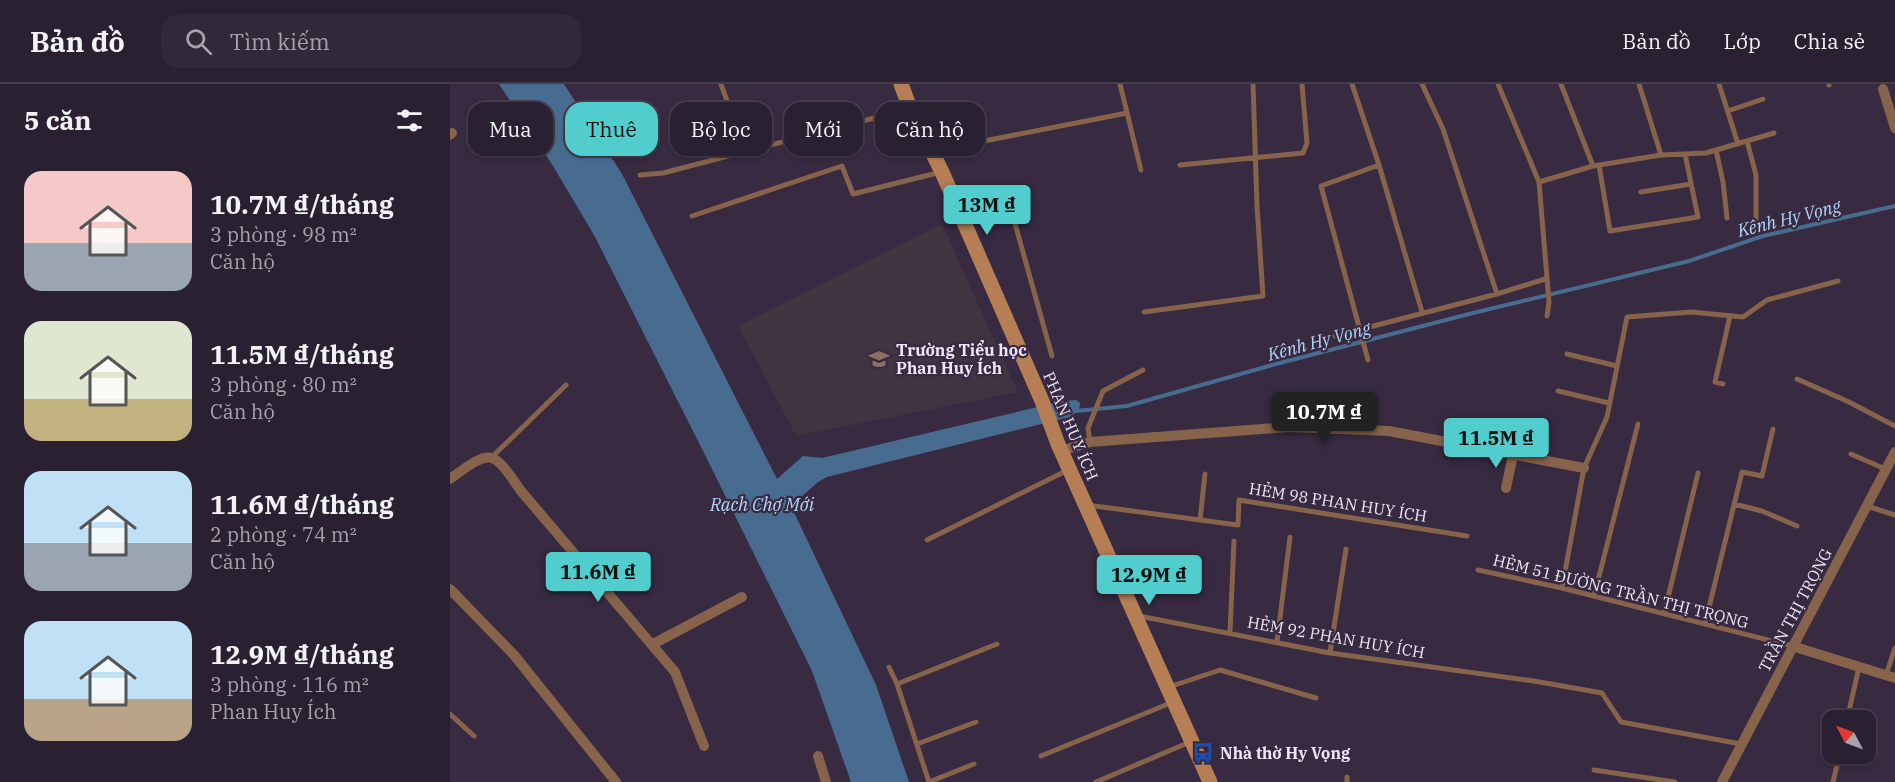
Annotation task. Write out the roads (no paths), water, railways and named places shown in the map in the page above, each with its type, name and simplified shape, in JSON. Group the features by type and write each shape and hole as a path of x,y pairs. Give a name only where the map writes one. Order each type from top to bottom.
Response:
{"main road":[{"name":"PHAN HUY ÍCH","path":"901,84 908,102"},
{"name":"PHAN HUY ÍCH","path":"934,156 1070,470 1210,782"}],"street":[{"path":"1883,89 1895,129"},
{"path":"1060,447 1090,442 1289,427 1389,431 1584,468"},
{"name":"TRẦN THỊ TRỌNG","path":"1722,782 1895,452"},
{"path":"1506,488 1513,455"},
{"path":"450,479 483,456 493,456 502,463 521,491 675,672 704,746"},
{"path":"450,589 514,654 616,782"},
{"path":"652,644 742,597"},
{"path":"1792,646 1890,676"},
{"path":"818,756 826,782"}],"lane":[{"path":"722,84 728,102"},
{"path":"1120,84 1141,171"},
{"path":"1144,312 1263,296 1253,84"},
{"path":"1180,165 1303,153 1307,143 1302,84"},
{"path":"1352,84 1379,165 1422,312"},
{"path":"1422,84 1443,129 1497,294"},
{"path":"1498,84 1539,182 1545,279 1549,302 1547,316"},
{"path":"1561,84 1596,166 1610,231 1698,218 1685,154"},
{"path":"1638,84 1661,155"},
{"path":"1719,84 1738,144"},
{"path":"1728,111 1763,99"},
{"path":"985,141 1127,113"},
{"path":"772,145 875,117"},
{"path":"1539,182 1596,166 1661,155 1706,153 1774,133"},
{"path":"1747,141 1756,175 1756,219"},
{"path":"1716,150 1724,182 1727,218"},
{"path":"640,175 663,173 729,156"},
{"path":"1368,360 1321,186 1379,165"},
{"path":"692,216 842,166 853,194 942,172"},
{"path":"1641,192 1691,184"},
{"path":"1014,220 1052,356"},
{"path":"1335,336 1497,294 1545,279"},
{"path":"1562,588 1584,468 1606,417 1627,317 1691,312 1743,317 1767,300 1838,281"},
{"path":"1723,384 1715,382 1730,316"},
{"path":"1567,354 1617,366"},
{"path":"1090,442 1088,428 1104,391 1143,370"},
{"path":"1797,379 1895,426"},
{"path":"493,456 566,385"},
{"path":"1558,391 1609,403"},
{"path":"1594,596 1638,424"},
{"path":"1705,624 1742,472 1762,476 1773,429"},
{"path":"1851,454 1886,470"},
{"path":"927,540 1070,470"},
{"path":"1664,614 1698,473"},
{"path":"1200,520 1205,474"},
{"name":"HẺM 98 PHAN HUY ÍCH","path":"1086,505 1238,525 1239,500 1467,536"},
{"path":"1734,504 1762,511 1797,526"},
{"path":"1867,506 1895,516"},
{"path":"1277,642 1290,537"},
{"path":"1230,632 1234,541"},
{"path":"1330,653 1346,549"},
{"name":"HẺM 51 ĐƯỜNG TRẦN THỊ TRỌNG","path":"1478,570 1562,588 1792,646"},
{"name":"HẺM 92 PHAN HUY ÍCH","path":"1135,615 1330,653 1534,681 1602,693 1621,722 1741,744"},
{"path":"897,684 997,644"},
{"path":"1890,676 1895,648"},
{"path":"889,667 897,684 930,782 974,764"},
{"path":"1849,710 1859,667"},
{"path":"1167,687 1220,670 1316,698"},
{"path":"1041,756 1174,702"},
{"path":"450,714 474,736"},
{"path":"917,744 976,722"},
{"path":"1096,782 1192,742"},
{"path":"1833,782 1837,764"},
{"path":"1594,770 1675,782"}],"water":[{"name":"Rạch Chợ Mới","path":"499,84 564,84 576,102 565,102 565,156 610,156 622,174 777,479 803,456 822,458 1063,401 1076,400 1080,403 1079,410 1070,417 827,477 791,506 876,685 909,782 851,782 812,671 594,235 546,156 553,156 553,102 511,102"}],"waterway":[{"name":"Kênh Hy Vọng","path":"1076,411 1127,406 1276,364 1469,314 1689,261 1763,236 1895,206"}],"place":[{"name":"Trường Tiểu học Phan Huy Ích","path":"879,359"},
{"name":"Nhà thờ Hy Vọng","path":"1203,753"}]}
